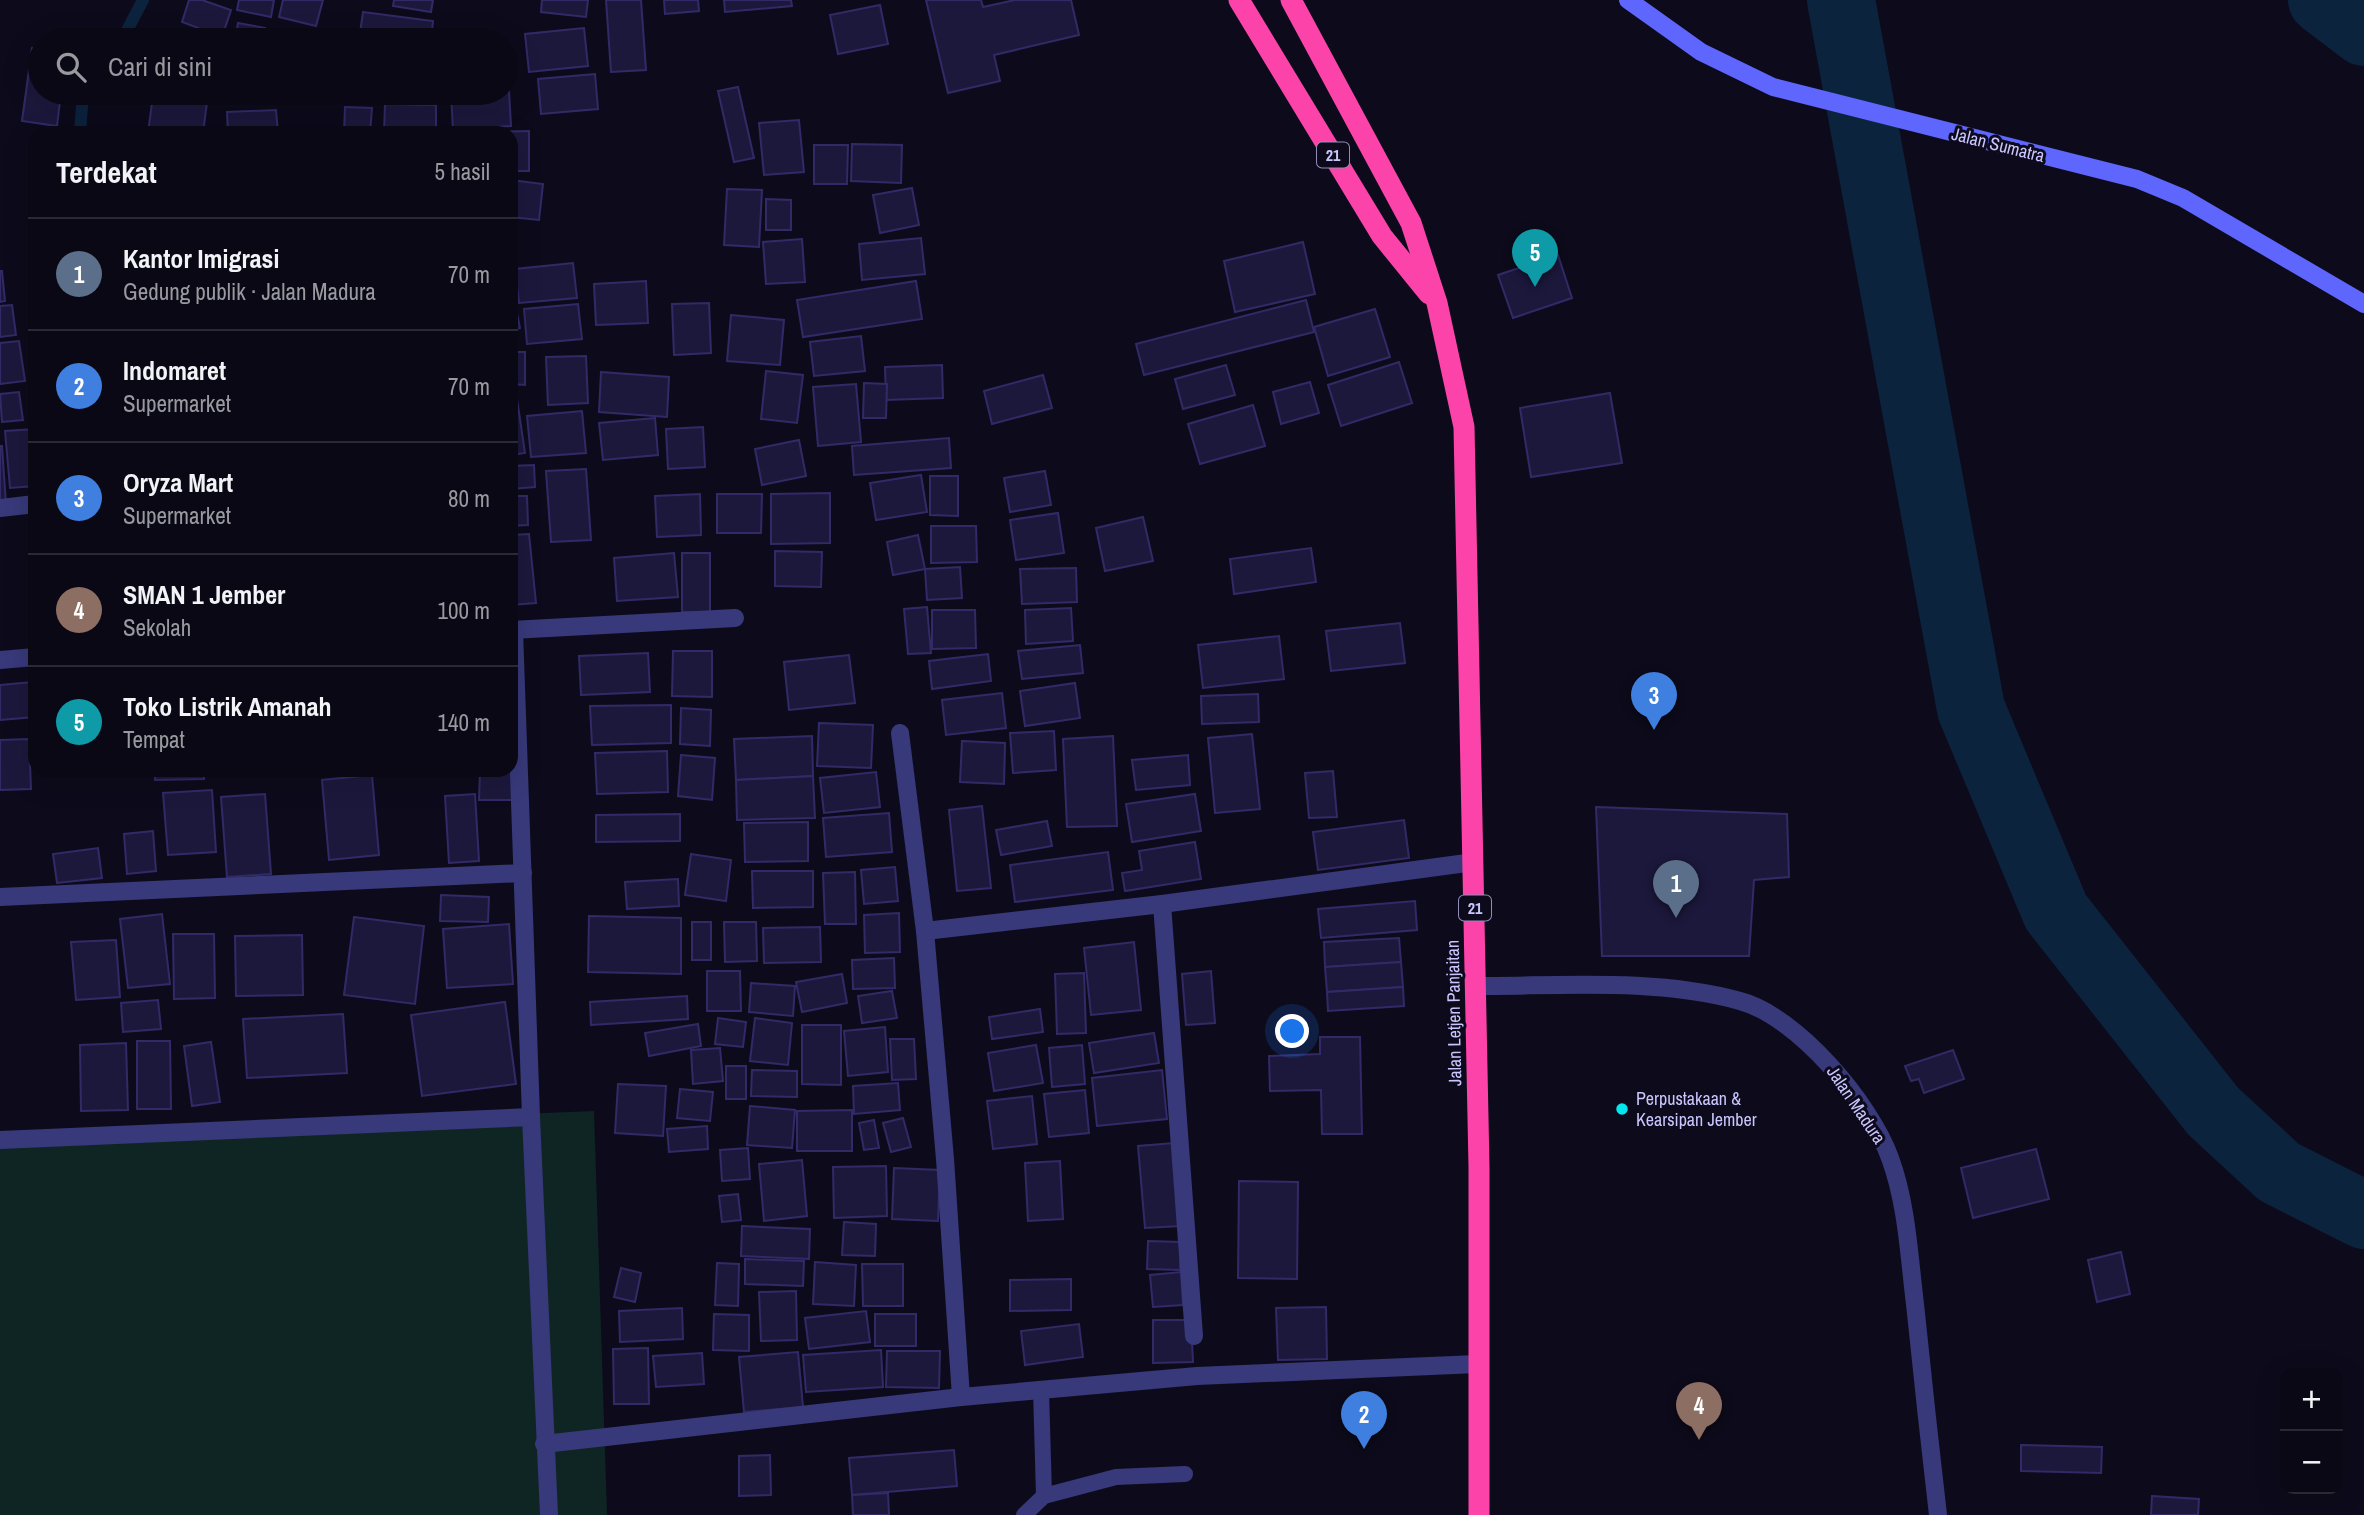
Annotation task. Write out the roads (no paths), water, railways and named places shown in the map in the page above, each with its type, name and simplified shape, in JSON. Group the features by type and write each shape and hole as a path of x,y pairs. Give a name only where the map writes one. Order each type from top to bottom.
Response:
{"highway":[{"name":"21","path":"1239,0 1382,236 1437,303"},
{"name":"21","path":"1291,0 1411,223 1437,303"},
{"name":"Jalan Letjen Panjaitan","path":"1437,303 1464,427 1479,1167 1479,1515"}],"main road":[{"name":"Jalan Sumatra","path":"1628,0 1701,52 1773,87 2137,179 2183,198 2364,304"}],"street":[{"path":"0,508 28,505"},
{"path":"518,630 735,618"},
{"path":"0,660 28,658"},
{"path":"900,733 925,931 945,1159 961,1397"},
{"path":"518,763 549,1515"},
{"path":"925,931 1162,904 1474,862"},
{"path":"0,897 523,873"},
{"path":"1162,904 1194,1336"},
{"name":"Jalan Madura","path":"1476,986 1665,986 1709,994 1744,1002 1786,1024 1815,1048 1873,1124 1890,1157 1906,1222 1938,1515"},
{"path":"0,1140 531,1117"},
{"path":"544,1444 961,1397 1197,1376 1477,1364"}],"lane":[{"path":"1041,1390 1044,1496"},
{"path":"1024,1515 1044,1496 1116,1477 1185,1474"}],"waterway":[{"path":"128,28 143,0"},
{"path":"1841,0 1971,709 2056,912 2213,1111 2279,1172 2364,1215"},
{"path":"2322,0 2364,32"},
{"path":"81,126 82,105"}],"place":[{"name":"Toko Listrik Amanah","path":"1535,287"},
{"name":"Oryza Mart","path":"1654,730"},
{"name":"Kantor Imigrasi","path":"1676,918"},
{"name":"Perpustakaan & Kearsipan Jember","path":"1622,1109"},
{"name":"SMAN 1 Jember","path":"1699,1440"},
{"name":"Indomaret","path":"1364,1449"}]}
